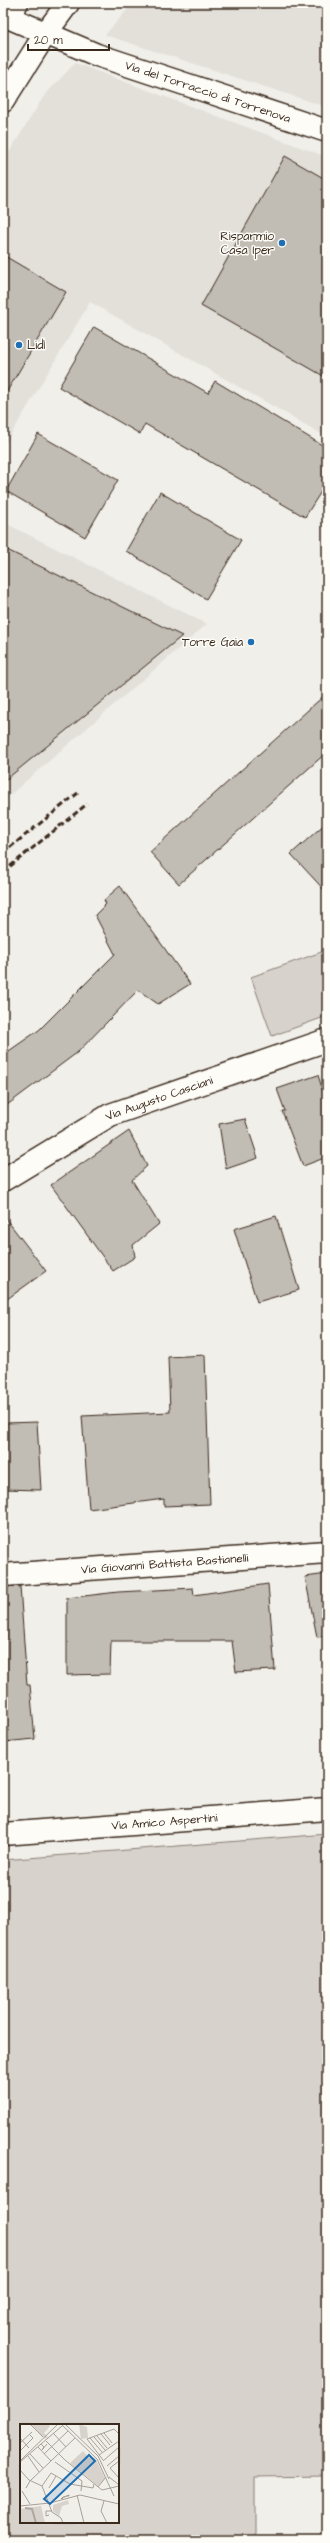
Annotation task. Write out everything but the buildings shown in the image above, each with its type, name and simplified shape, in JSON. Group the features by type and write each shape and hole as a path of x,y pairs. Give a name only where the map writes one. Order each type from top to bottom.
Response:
{"street":[{"path":"3,101 46,32 68,3"},
{"name":"Via del Torraccio di Torrenova","path":"7,14 111,60 327,131"},
{"name":"Via Augusto Casciani","path":"3,1180 110,1115 327,1040"},
{"name":"Via Giovanni Battista Bastianelli","path":"3,1575 327,1552"},
{"name":"Via Amico Aspertini","path":"3,1834 327,1809"}],"shaded area":[{"path":"133,3 327,3 327,107 105,35"},
{"path":"75,63 327,157 327,437 90,302 3,448 3,162 44,96"},
{"path":"3,522 207,624 3,801"},
{"path":"327,950 327,1016 272,1036 251,977"},
{"path":"327,1834 327,2476 255,2477 255,2540 3,2540 3,1860"}],"railway":[{"path":"3,853 78,793"},
{"path":"3,872 87,804"}],"place":[{"name":"Risparmio Casa Iper","path":"282,243"},
{"name":"Lidl","path":"19,345"},
{"name":"Torre Gaia","path":"251,642"}]}
